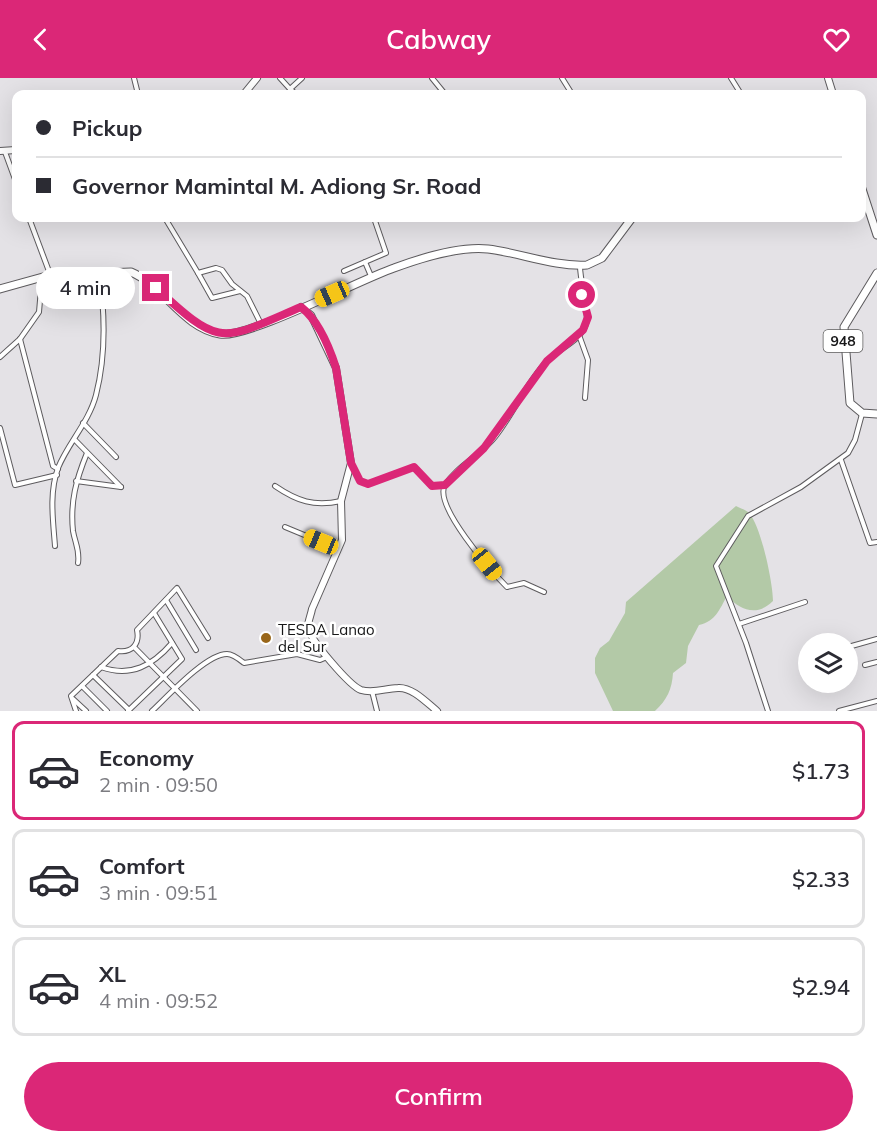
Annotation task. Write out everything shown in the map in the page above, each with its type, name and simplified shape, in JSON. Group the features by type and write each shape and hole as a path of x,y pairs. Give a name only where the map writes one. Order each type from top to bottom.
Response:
{"main road":[{"path":"866,201 877,235"},
{"path":"0,289 50,275 131,272 143,277 192,321 217,334 235,333 395,267 475,249 580,266 602,258 629,222"},
{"name":"948","path":"862,413 850,403 844,327 877,273"},
{"path":"862,413 877,414"}],"street":[{"path":"280,78 290,89 302,78"},
{"path":"432,78 442,90"},
{"path":"3,152 12,173"},
{"path":"30,222 50,275"},
{"path":"167,222 212,298 241,291"},
{"path":"344,271 386,252 375,222"},
{"path":"365,262 371,276"},
{"path":"544,592 531,584 517,583 507,587 448,510 442,497 445,485 495,437 512,408 547,361 579,336 588,317 580,287 580,266"},
{"path":"198,273 219,268 251,302 261,324"},
{"path":"55,546 52,503 58,469 96,396 104,334 104,308 99,272"},
{"path":"0,357 20,339 39,312 42,277"},
{"path":"311,315 312,302"},
{"path":"301,307 311,315 336,368 351,463 363,483 368,484 414,467 432,486 445,485"},
{"path":"579,336 588,360 585,398"},
{"path":"20,339 53,466 58,469"},
{"path":"768,711 739,624 716,566 728,543 748,516 801,487 841,460 852,448 862,413"},
{"path":"83,423 116,457"},
{"path":"0,428 15,485 57,475"},
{"path":"75,440 121,487 75,481"},
{"path":"78,563 80,552 74,538 72,516 75,481 87,453"},
{"path":"841,460 870,543 877,542"},
{"path":"351,463 341,501 343,533 312,609 308,628 314,640 355,687 372,691 401,687 413,692 437,711"},
{"path":"275,486 300,501 313,504 341,501"},
{"path":"285,527 338,549"},
{"path":"72,697 118,651 127,652 134,647 138,639 137,630 177,588 208,638"},
{"path":"166,600 196,650"},
{"path":"739,624 805,602"},
{"path":"93,675 129,711 162,676 182,659 154,613"},
{"path":"858,644 877,639"},
{"path":"101,667 113,672 134,671 151,665 172,643"},
{"path":"134,647 198,711"},
{"path":"152,711 208,661 225,654 244,663 297,654 320,660 328,657"},
{"path":"865,665 877,662"},
{"path":"82,686 107,711"},
{"path":"372,691 376,711"},
{"path":"72,697 76,711"},
{"path":"72,697 86,711"},
{"path":"839,711 877,701"}],"green space":[{"path":"736,506 749,513 758,530 769,569 773,601 761,609 749,610 737,605 727,596 713,618 699,625 688,646 686,663 673,673 668,694 659,707 655,711 613,711 595,673 595,658 600,648 609,641 625,613 626,602"}],"place":[{"name":"TESDA Lanao del Sur","path":"266,638"}],"route":[{"path":"156,288 197,325 217,334 235,333 301,307 311,315 332,354 351,463 360,481 368,484 414,467 428,483 435,487 445,485 495,437 512,408 547,361 579,336 588,317 582,295"}]}
